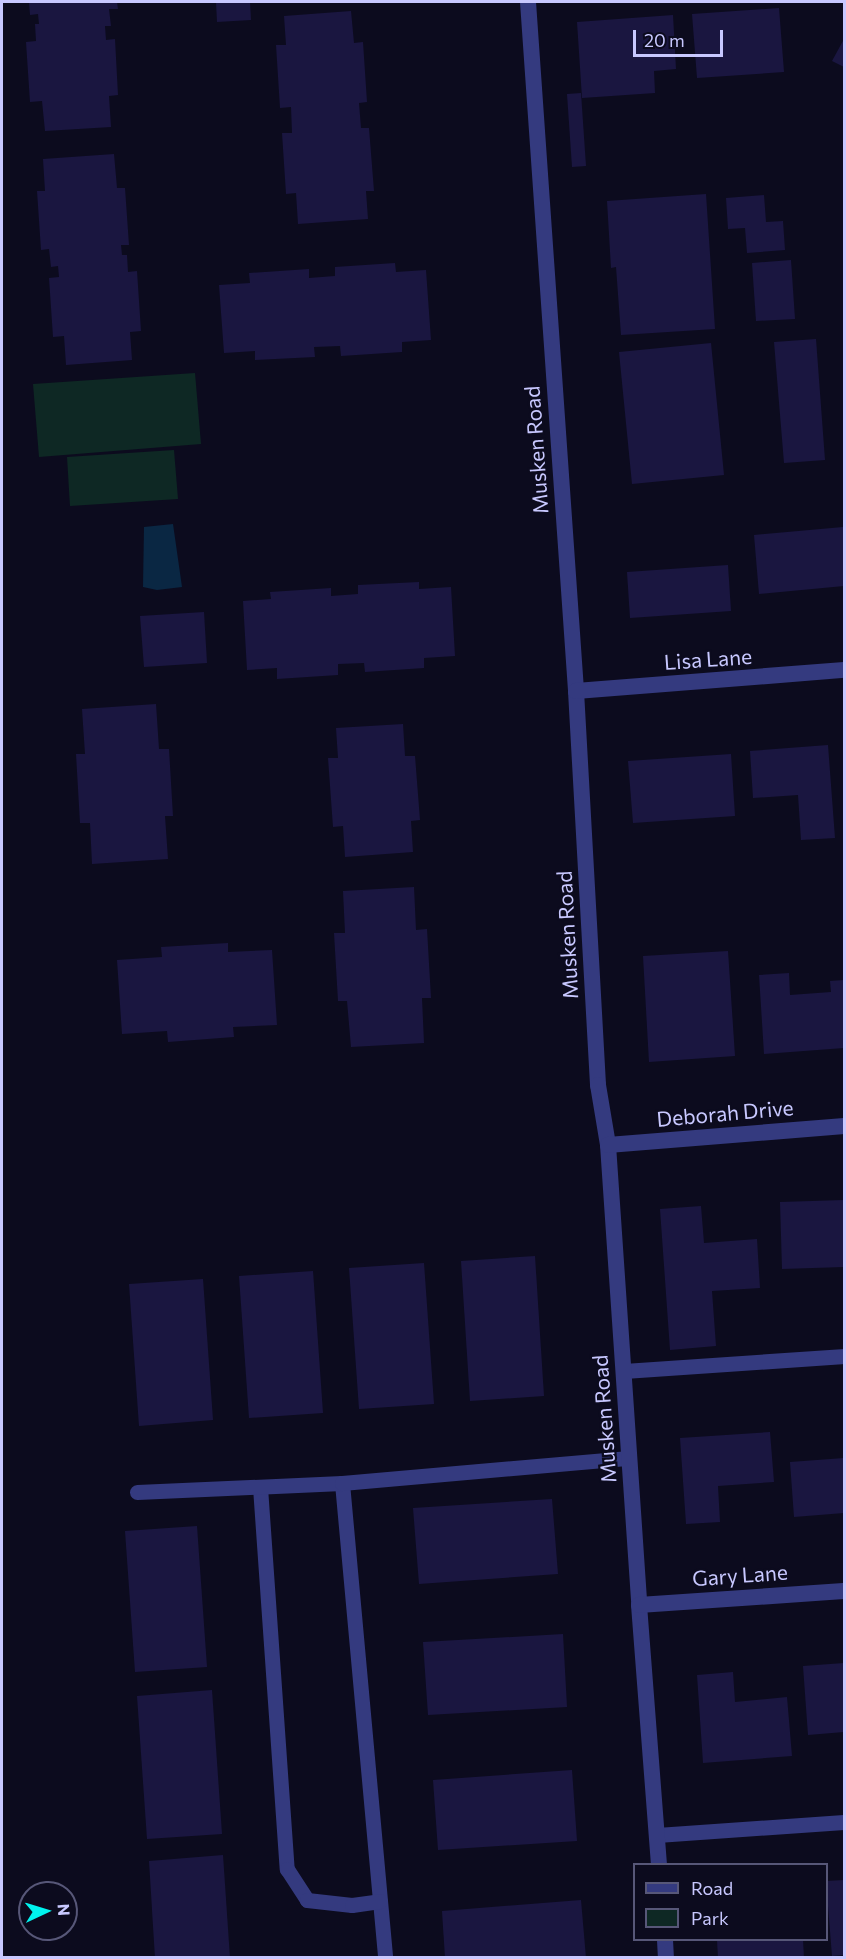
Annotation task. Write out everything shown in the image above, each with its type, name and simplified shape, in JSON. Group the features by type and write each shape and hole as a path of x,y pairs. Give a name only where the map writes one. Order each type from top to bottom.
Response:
{"street":[{"name":"Musken Road","path":"528,2 576,691 598,1086 608,1145 659,1863"},
{"name":"Lisa Lane","path":"576,691 844,670"},
{"name":"Deborah Drive","path":"608,1145 844,1126"},
{"name":"Gary Lane","path":"639,1605 844,1591"},
{"path":"665,1941 666,1958"}],"lane":[{"path":"624,1371 844,1356"},
{"path":"137,1492 342,1483 629,1458"},
{"path":"342,1483 385,1958"},
{"path":"260,1487 287,1869 308,1900 352,1905 380,1902"},
{"path":"657,1835 844,1822"}],"green space":[{"path":"195,373 201,444 39,457 33,384"},
{"path":"174,450 178,499 70,506 67,457"}],"water":[{"path":"173,524 182,587 157,590 143,587 144,527"}],"building":[{"path":"29,2 117,2 118,9 109,9 111,26 105,26 106,40 115,39 118,95 109,96 111,127 45,131 42,101 30,102 26,42 36,41 35,24 39,24 38,14 30,15"},
{"path":"216,2 250,2 251,20 217,22"},
{"path":"779,8 784,72 697,78 692,14"},
{"path":"351,11 354,43 363,42 367,102 359,103 361,128 369,128 374,191 366,191 368,219 298,224 296,193 286,194 282,133 292,133 291,107 280,108 276,45 286,45 284,16"},
{"path":"673,15 676,69 654,71 655,93 582,98 577,22"},
{"path":"844,39 844,67 832,61"},
{"path":"581,93 586,166 572,167 567,94"},
{"path":"114,154 117,188 125,188 129,245 121,245 122,255 127,255 128,272 137,271 141,331 130,332 132,360 66,365 64,336 53,337 49,278 59,277 58,266 51,267 49,249 41,250 37,191 45,191 43,159"},
{"path":"706,194 715,329 621,335 616,267 611,268 607,201"},
{"path":"764,195 766,222 783,221 785,250 747,253 745,228 728,229 726,198"},
{"path":"791,260 795,319 756,321 752,263"},
{"path":"395,263 396,272 426,270 431,340 402,342 402,352 341,356 340,346 314,347 315,357 255,360 255,351 224,353 219,285 250,283 249,273 309,269 309,278 335,276 335,267"},
{"path":"816,339 825,460 784,463 774,342"},
{"path":"711,343 724,475 632,484 619,352"},
{"path":"843,527 844,586 759,594 754,535"},
{"path":"728,565 731,611 630,618 627,572"},
{"path":"419,582 419,589 451,587 455,656 424,658 424,668 365,672 364,663 338,664 338,675 277,679 277,668 247,670 243,601 271,599 270,592 331,588 331,596 358,594 358,585"},
{"path":"204,612 207,663 144,667 140,616"},
{"path":"156,704 159,749 169,749 173,816 165,816 168,859 92,864 90,823 80,823 76,754 85,754 82,709"},
{"path":"403,724 405,756 415,756 420,820 411,821 413,852 345,857 343,826 333,827 328,758 338,758 336,728"},
{"path":"828,745 835,838 801,840 798,795 753,798 750,751"},
{"path":"731,754 735,816 633,823 628,761"},
{"path":"414,887 416,930 427,929 431,998 422,998 424,1043 351,1047 347,1001 338,1001 334,933 345,933 343,891"},
{"path":"228,943 228,952 272,950 277,1025 233,1027 234,1037 168,1042 167,1031 122,1034 117,960 162,957 161,947"},
{"path":"728,951 735,1056 649,1062 643,956"},
{"path":"789,973 790,995 831,992 830,981 844,980 844,1048 764,1054 759,975"},
{"path":"844,1200 844,1267 782,1269 780,1202"},
{"path":"701,1206 704,1243 757,1239 760,1288 712,1291 716,1346 670,1350 660,1209"},
{"path":"535,1256 544,1396 470,1401 461,1261"},
{"path":"424,1263 434,1404 359,1409 349,1268"},
{"path":"313,1271 323,1413 249,1418 239,1276"},
{"path":"203,1279 213,1420 139,1426 129,1284"},
{"path":"770,1432 774,1482 718,1486 720,1522 686,1524 680,1438"},
{"path":"844,1458 844,1513 794,1517 790,1462"},
{"path":"552,1499 558,1574 419,1584 413,1508"},
{"path":"197,1526 207,1667 135,1672 125,1531"},
{"path":"563,1634 567,1707 428,1715 423,1642"},
{"path":"844,1663 844,1732 808,1735 803,1666"},
{"path":"733,1672 735,1702 787,1697 792,1756 703,1763 697,1675"},
{"path":"212,1690 222,1834 147,1839 137,1696"},
{"path":"572,1770 577,1841 438,1850 433,1780"},
{"path":"223,1855 230,1958 155,1958 149,1861"},
{"path":"844,1880 844,1955 832,1956 828,1881"},
{"path":"581,1900 586,1958 445,1958 442,1911"},
{"path":"717,1941 803,1941 804,1958 718,1958"}]}
